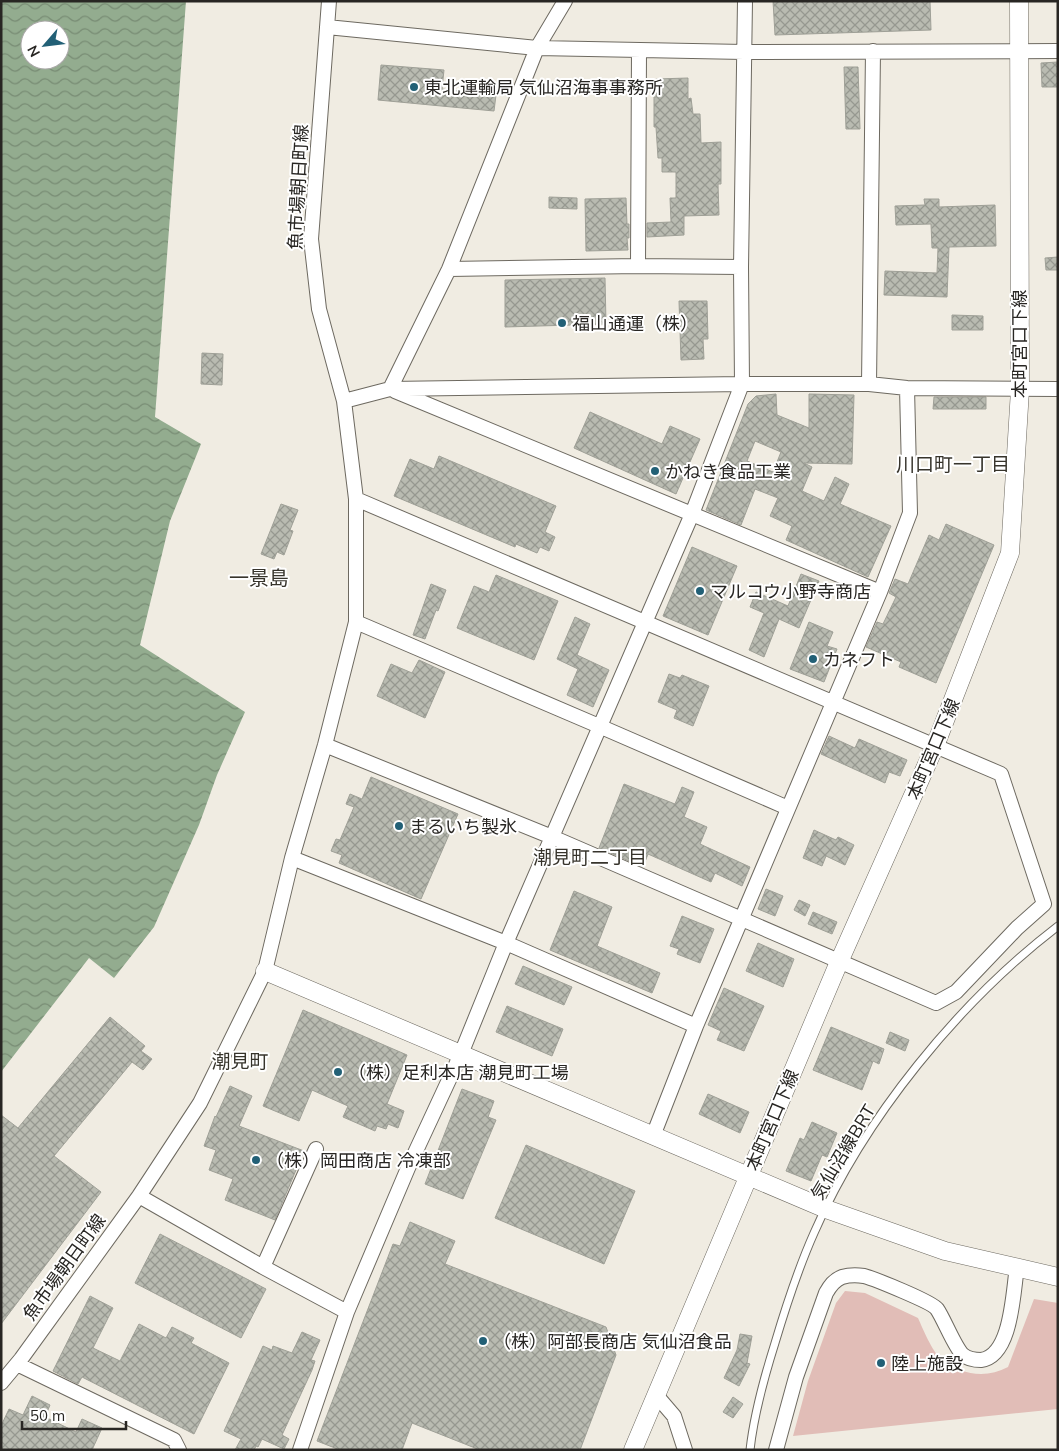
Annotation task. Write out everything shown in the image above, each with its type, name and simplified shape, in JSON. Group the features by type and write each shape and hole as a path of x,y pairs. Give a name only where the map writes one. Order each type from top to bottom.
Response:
{"street":[{"name":"魚市場朝日町線","path":"1,1383 17,1364 139,1196 200,1103 265,971 292,858 325,745 356,622 356,499 344,401 320,309 311,238 329,1"},
{"path":"390,389 449,269 537,48 565,1"},
{"path":"300,1450 347,1312 408,1168 461,1054 506,943 692,514 742,384 741,267 745,1"},
{"name":"本町宮口下線","path":"633,1450 839,962 935,746 1010,553 1020,390 1019,1"},
{"path":"327,27 537,48 744,52 1058,51"},
{"path":"638,266 639,51"},
{"path":"868,384 873,51"},
{"path":"449,269 638,266 741,267"},
{"path":"344,401 390,389 742,384 868,384 907,388 1058,389"},
{"path":"653,1136 740,920 880,592 910,513 907,388"},
{"path":"390,389 880,592"},
{"path":"325,745 552,837 740,920 936,1003 956,992 1017,928 1044,904 1000,774 356,499"},
{"path":"356,622 788,808"},
{"path":"292,858 506,943 696,1026"},
{"path":"265,971 826,1209 945,1251 1058,1277"},
{"path":"263,1267 316,1149"},
{"path":"139,1196 263,1267 347,1312"},
{"path":"776,1450 796,1377 826,1293 832,1284 840,1278 851,1275 864,1276 936,1306 962,1354 972,1359 980,1360 990,1358 996,1353 1006,1336 1017,1267"},
{"path":"17,1364 174,1440 179,1450"},
{"path":"656,1396 674,1416 685,1450"}],"lane":[{"name":"気仙沼線BRT","path":"750,1450 764,1380 788,1297 814,1233 838,1184 891,1100 920,1062 949,1028 996,979 1055,928"}],"shaded area":[{"name":"陸上施設","path":"845,1291 865,1293 918,1318 931,1345 941,1359 957,1369 974,1374 991,1373 1008,1367 1034,1299 1058,1303 1058,1409 793,1436 808,1381 836,1303"}],"water":[{"path":"1,1 186,1 155,417 201,444 170,521 140,645 245,712 217,775 199,825 154,927 114,978 89,958 1,1072"}],"building":[{"path":"773,1 930,1 931,30 775,35"},
{"path":"1058,62 1058,87 1042,87 1041,63"},
{"path":"381,65 444,70 442,89 496,95 494,111 378,100"},
{"path":"844,67 858,67 860,129 846,129"},
{"path":"688,78 688,99 691,98 693,114 700,114 701,143 721,142 721,184 718,184 719,215 684,216 684,235 647,237 647,223 671,222 670,198 676,198 676,172 662,172 662,158 658,158 656,127 654,127 656,79"},
{"path":"549,197 577,198 577,209 549,208"},
{"path":"626,198 627,224 629,224 628,250 586,251 585,199"},
{"path":"924,199 939,199 939,207 995,205 996,246 949,247 947,297 884,295 885,271 937,273 938,248 932,248 931,224 896,225 895,206 925,205"},
{"path":"1058,257 1058,270 1046,270 1045,258"},
{"path":"605,278 606,324 505,327 505,280"},
{"path":"679,301 707,301 708,339 703,339 704,359 681,360"},
{"path":"952,315 983,316 983,330 952,330"},
{"path":"202,353 223,354 222,385 201,384"},
{"path":"776,394 777,415 809,428 809,394 854,395 852,464 804,463 812,467 802,491 824,501 835,477 849,484 840,504 891,526 868,577 786,540 792,526 770,516 778,498 755,489 741,525 706,510 748,404 756,396","holes":["755,441 781,452 773,472 747,461"]},
{"path":"934,397 986,397 986,409 933,409"},
{"name":"かねき食品工業","path":"590,412 662,444 670,426 700,439 676,494 574,448"},
{"path":"439,456 556,506 545,532 555,537 549,551 540,547 537,553 516,544 515,547 394,496 410,459 434,469"},
{"path":"281,504 298,510 290,530 293,531 284,555 277,552 274,559 261,554"},
{"path":"946,524 994,545 936,683 899,667 901,662 866,647 877,622 883,624 896,597 889,593 895,579 908,584 929,535 939,540"},
{"name":"マルコウ小野寺商店","path":"692,547 737,566 708,635 663,616"},
{"path":"801,574 819,581 799,628 779,619 764,657 749,650 764,613 750,607 756,592 788,606"},
{"path":"496,575 558,601 534,660 457,628 474,586 489,592"},
{"path":"431,584 446,590 425,639 413,635"},
{"path":"575,617 590,624 577,655 609,670 593,707 567,695 578,669 557,659"},
{"name":"カネフト","path":"809,622 833,632 827,646 837,649 824,682 790,669"},
{"path":"419,660 445,672 425,718 377,696 391,664 412,673"},
{"path":"669,674 680,678 682,675 709,686 693,726 674,718 677,710 658,702"},
{"path":"829,736 855,748 859,739 907,760 900,776 889,772 885,783 821,754"},
{"name":"まるいち製氷","path":"371,777 458,814 421,899 339,863 342,855 331,851 336,839 340,840 354,807 346,804 350,794 362,799"},
{"path":"624,784 675,804 682,787 694,792 684,817 707,827 700,844 750,867 742,886 715,873 711,882 648,854 643,867 599,848"},
{"path":"814,830 836,840 838,837 854,845 845,865 826,856 822,866 803,858"},
{"path":"766,889 783,896 775,916 758,909"},
{"path":"574,891 612,907 597,946 660,973 652,993 550,950"},
{"path":"799,900 810,905 805,916 794,910"},
{"path":"813,912 837,922 832,934 808,924"},
{"path":"682,916 714,929 700,963 677,954 679,949 670,946"},
{"path":"758,943 794,959 783,987 746,971"},
{"path":"523,966 572,987 564,1005 515,984"},
{"path":"724,988 764,1006 744,1051 717,1040 721,1031 708,1025"},
{"path":"507,1006 563,1029 552,1056 496,1032"},
{"name":"（株）足利本店 潮見町工場","path":"303,1010 407,1055 387,1104 404,1111 398,1128 388,1124 386,1129 377,1126 375,1131 343,1117 348,1106 312,1090 299,1121 263,1106"},
{"path":"110,1017 145,1046 141,1051 152,1059 143,1070 132,1062 54,1156 101,1192 1,1324 1,1115 18,1128"},
{"path":"831,1027 884,1049 879,1064 873,1061 862,1090 813,1070"},
{"path":"890,1032 909,1040 905,1051 886,1043"},
{"name":"（株）岡田商店 冷凍部","path":"230,1086 252,1096 239,1126 304,1151 275,1220 225,1200 233,1179 209,1170 216,1150 204,1146 215,1116"},
{"path":"462,1089 494,1101 488,1117 496,1120 463,1199 425,1184"},
{"path":"708,1094 749,1112 740,1133 699,1114"},
{"path":"812,1122 837,1133 827,1157 822,1155 811,1181 786,1171 800,1138 804,1140"},
{"path":"526,1145 635,1191 604,1264 495,1218"},
{"name":"（株）阿部長商店 気仙沼食品","path":"410,1222 455,1241 445,1264 606,1327 616,1355 580,1450 480,1450 412,1423 402,1450 340,1450 317,1441 393,1244 400,1246"},
{"path":"160,1234 266,1289 241,1338 135,1283"},
{"path":"90,1296 113,1308 93,1348 120,1361 139,1324 166,1338 172,1327 194,1338 191,1343 229,1363 194,1434 82,1377 78,1384 53,1371"},
{"path":"302,1332 320,1340 311,1360 315,1361 312,1370 282,1435 289,1439 284,1449 262,1439 254,1450 235,1450 241,1439 224,1431 263,1346 272,1350 273,1346 292,1353"},
{"path":"740,1334 752,1336 747,1363 750,1364 739,1386 724,1378 737,1350"},
{"path":"32,1396 50,1405 45,1417 76,1432 82,1419 102,1428 92,1450 1,1450 1,1426 9,1409 23,1415"},
{"path":"733,1397 743,1404 733,1418 723,1412"}],"place":[{"name":"東北運輸局 気仙沼海事事務所","path":"414,87"},
{"name":"福山通運（株）","path":"562,323"},
{"name":"かねき食品工業","path":"655,471"},
{"name":"マルコウ小野寺商店","path":"700,591"},
{"name":"カネフト","path":"813,659"},
{"name":"まるいち製氷","path":"399,826"},
{"name":"（株）足利本店 潮見町工場","path":"338,1072"},
{"name":"（株）岡田商店 冷凍部","path":"256,1160"},
{"name":"（株）阿部長商店 気仙沼食品","path":"483,1341"},
{"name":"陸上施設","path":"881,1363"}],"district":[{"name":"川口町一丁目","path":"953,464"},
{"name":"一景島","path":"259,577"},
{"name":"潮見町二丁目","path":"590,857"},
{"name":"潮見町","path":"240,1061"}]}
